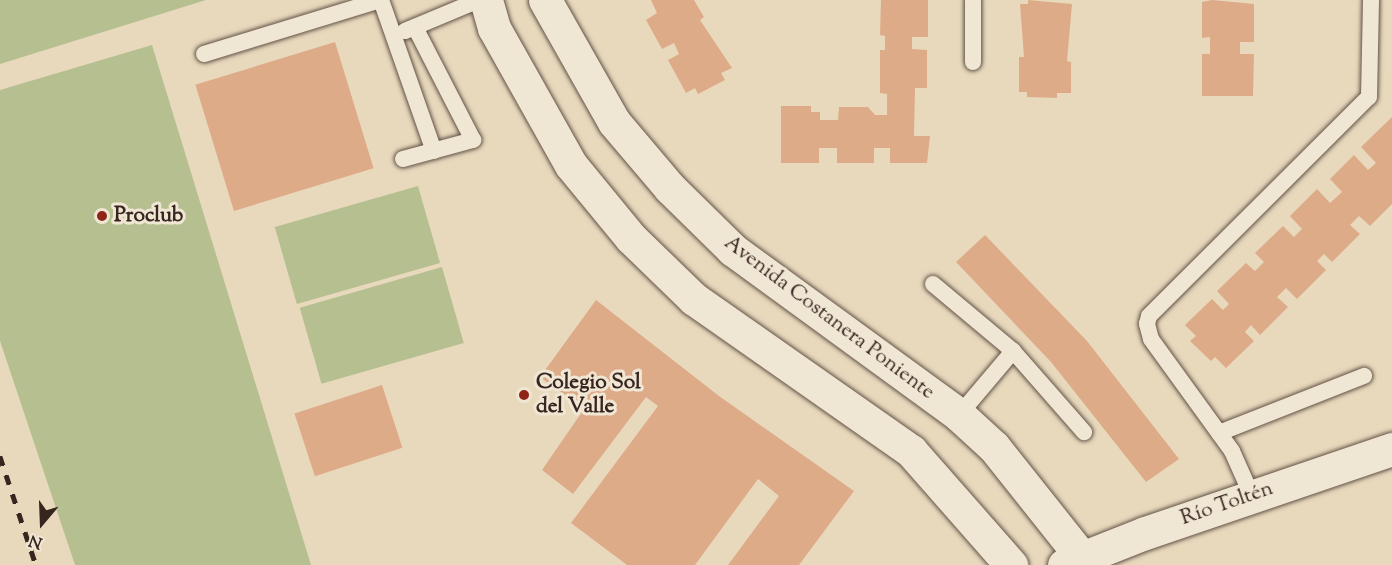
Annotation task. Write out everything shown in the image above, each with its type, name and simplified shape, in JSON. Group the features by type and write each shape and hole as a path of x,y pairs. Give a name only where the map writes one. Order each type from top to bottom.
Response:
{"street":[{"path":"486,0 494,28 571,165 631,238 694,299 911,451 1011,565"},
{"name":"Avenida Costanera Poniente","path":"545,0 614,122 670,188 733,250 959,415 994,447 1079,562"},
{"name":"Río Toltén","path":"1079,562 1252,496 1392,449"}],"lane":[{"path":"204,54 381,0 434,151"},
{"path":"394,36 479,0"},
{"path":"973,0 973,62"},
{"path":"1252,496 1232,451 1151,339 1149,316 1369,97 1371,0"},
{"path":"403,159 473,140 415,27"},
{"path":"933,284 1013,351 1084,432"},
{"path":"959,415 1013,351"},
{"path":"1219,433 1364,376"}],"green space":[{"path":"0,0 206,0 0,64"},
{"name":"Proclub","path":"152,45 311,565 75,565 0,341 0,90"},
{"path":"418,186 440,263 297,304 275,227"},
{"path":"442,267 464,343 322,384 300,308"}],"building":[{"path":"651,0 694,0 704,17 700,20 732,68 721,73 725,80 698,94 695,88 686,93 668,60 679,54 674,43 662,49 646,20 657,13"},
{"path":"881,0 928,0 928,37 912,37 912,49 927,50 927,88 915,88 914,136 930,136 927,163 890,163 890,148 874,148 874,163 837,163 837,148 819,148 819,163 781,163 781,106 811,106 811,112 820,112 820,120 838,120 839,107 868,107 875,115 887,115 887,94 880,93 880,50 885,50 885,36 880,35"},
{"path":"1028,0 1072,4 1067,61 1071,62 1071,93 1057,93 1057,98 1027,97 1027,92 1019,92 1019,57 1024,57 1020,4 1028,4"},
{"path":"1212,0 1254,4 1254,42 1240,42 1240,54 1254,54 1253,96 1202,96 1202,54 1210,54 1210,37 1202,38 1202,2"},
{"path":"335,42 374,168 234,211 195,85"},
{"path":"1392,117 1392,204 1370,226 1359,216 1350,225 1360,234 1332,262 1324,254 1317,261 1326,270 1297,299 1286,288 1277,297 1288,307 1260,335 1251,325 1245,332 1254,341 1226,368 1215,357 1211,361 1190,341 1196,336 1185,325 1212,299 1223,310 1229,304 1217,291 1246,263 1255,271 1264,262 1255,253 1283,226 1294,237 1302,229 1290,216 1317,189 1330,203 1342,192 1330,179 1354,155 1368,170 1376,163 1361,147"},
{"path":"985,235 1087,341 1179,459 1146,482 1051,362 956,262"},
{"path":"596,300 719,396 854,491 799,565 728,565 779,496 758,479 695,565 627,565 571,523 658,406 646,397 573,494 542,470 584,409 540,377"},
{"path":"382,385 402,448 315,476 295,413"}],"railway":[{"path":"0,456 36,565"}],"place":[{"name":"Proclub","path":"102,216"},
{"name":"Colegio Sol del Valle","path":"524,395"}]}
